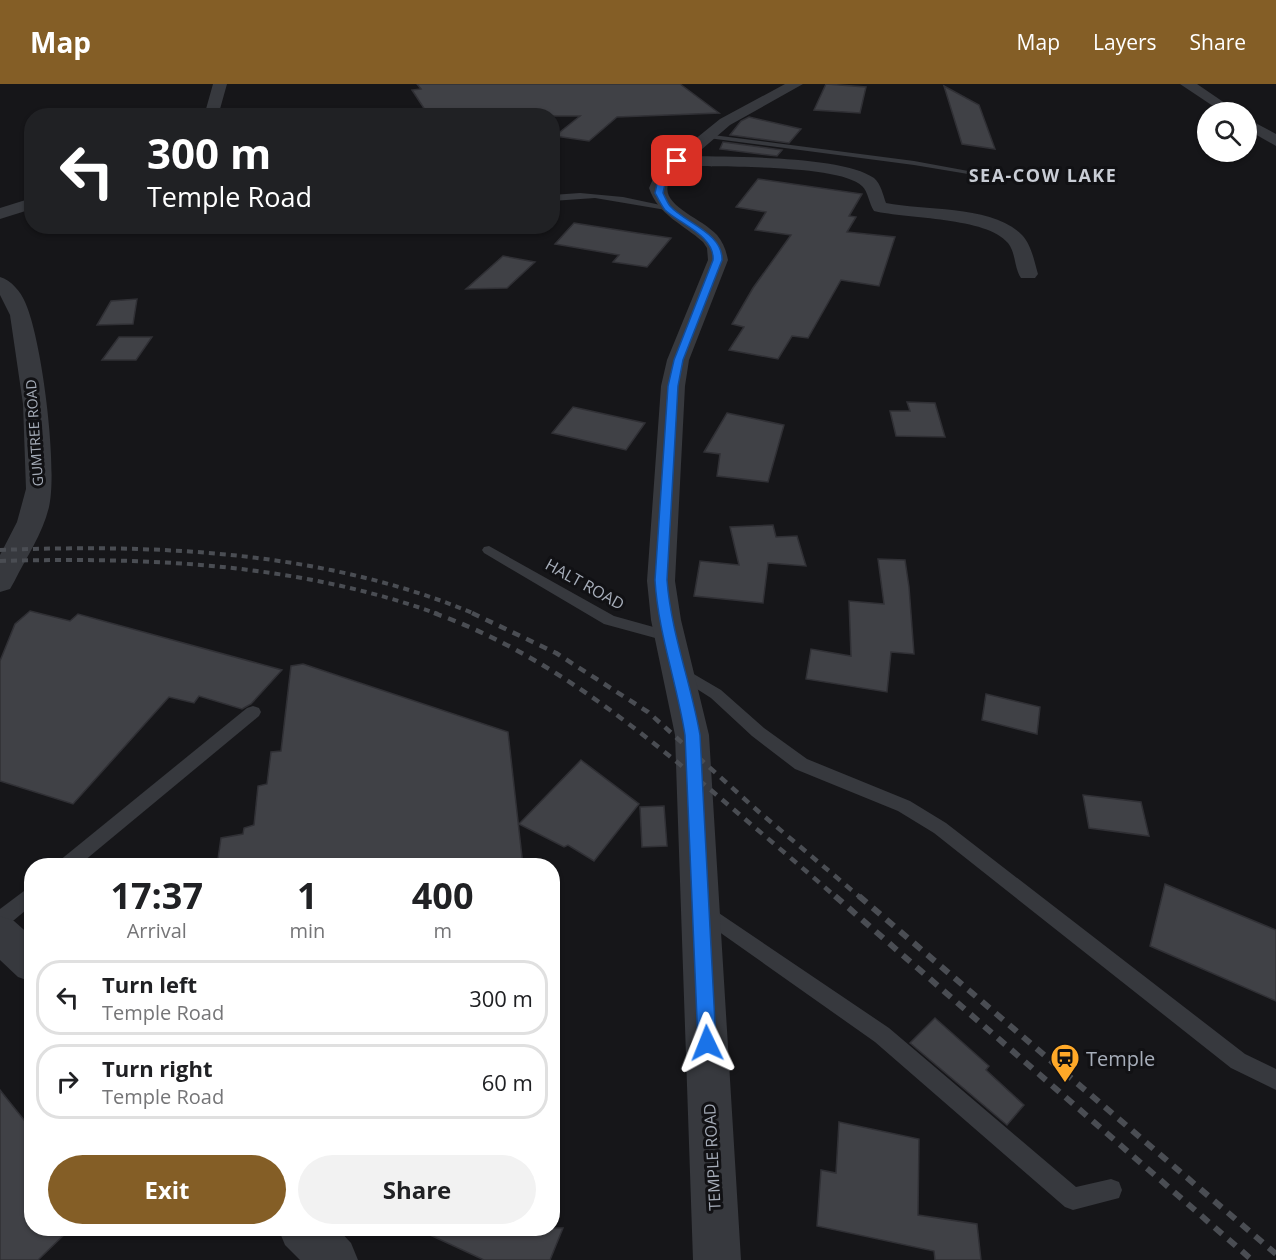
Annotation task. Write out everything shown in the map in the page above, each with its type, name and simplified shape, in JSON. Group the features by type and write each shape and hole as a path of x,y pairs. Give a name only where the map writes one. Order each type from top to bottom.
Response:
{"street":[{"path":"213,108 220,84"},
{"path":"666,207 658,188 663,174 733,117 796,84"},
{"path":"1187,84 1215,102"},
{"path":"1257,129 1276,141"},
{"path":"677,161 793,165 857,177 870,184 880,207 980,221 999,228 1014,237 1021,249 1028,274"},
{"path":"0,214 24,207"},
{"name":"TEMPLE ROAD","path":"666,207 713,242 718,253 718,260 678,360 673,386 661,580 663,607 688,706 692,735 717,1260"},
{"name":"GUMTREE ROAD","path":"0,283 14,299 20,315 35,404 39,489 31,522 0,582"},
{"path":"0,934 24,956"},
{"path":"310,1236 334,1260"}],"lane":[{"path":"708,136 938,166 986,175"},
{"path":"560,197 601,196 666,207"},
{"name":"HALT ROAD","path":"489,550 609,620 670,637"},
{"path":"678,669 716,694 758,732 801,764 904,806 940,828 1238,1061 1276,1080"},
{"path":"75,858 253,712"},
{"path":"0,920 24,900"},
{"path":"701,909 882,1035 1073,1198 1111,1190"}],"building":[{"path":"417,84 680,84 719,113 617,117 589,141 560,137 560,132 580,116 560,116 560,108 424,108 412,90 421,89"},
{"path":"826,84 866,87 860,113 814,110"},
{"path":"944,86 979,105 995,149 962,144"},
{"path":"749,117 801,129 789,143 730,135 741,121"},
{"path":"723,142 782,150 777,156 720,149"},
{"path":"758,179 862,194 849,216 856,217 847,232 895,237 879,286 841,280 808,338 792,336 778,359 729,350 744,327 732,324 753,288 791,235 755,230 766,212 736,207"},
{"path":"574,223 671,238 647,267 613,262 619,255 555,244"},
{"path":"503,256 535,262 507,288 466,289"},
{"path":"137,299 133,324 97,325 111,301"},
{"path":"119,337 152,337 136,360 102,360"},
{"path":"907,402 935,403 945,437 896,436 890,411 910,411"},
{"path":"573,407 645,423 626,450 552,433"},
{"path":"727,413 784,425 768,482 717,476 720,454 704,452"},
{"path":"773,525 776,537 797,536 806,566 768,563 763,603 694,596 700,561 739,565 730,527"},
{"path":"878,559 905,560 914,654 891,652 887,692 806,679 811,649 851,656 849,601 884,604"},
{"path":"30,611 70,621 78,614 282,670 251,704 242,709 199,696 194,703 169,697 73,804 0,781 0,661 15,624"},
{"path":"303,664 508,732 522,858 218,858 221,838 243,834 244,828 254,825 258,786 267,784 271,752 281,751 291,666"},
{"path":"986,694 1040,707 1037,734 982,720"},
{"path":"581,760 639,804 594,861 568,845 564,847 519,824"},
{"path":"1083,795 1141,802 1149,836 1089,828"},
{"path":"664,806 667,846 642,847 640,807"},
{"path":"1165,884 1276,930 1276,1001 1150,946"},
{"path":"935,1018 989,1066 986,1070 1024,1105 1007,1125 910,1043"},
{"path":"0,1090 24,1120 24,1236 63,1236 38,1260 0,1260"},
{"path":"839,1122 919,1139 918,1215 977,1224 981,1260 935,1260 934,1251 817,1226 821,1170 836,1173"},
{"path":"432,1236 560,1236 550,1260 484,1260"}],"railway":[{"path":"0,550 121,549 242,556 301,564 360,577 418,593 475,614"},
{"path":"0,561 111,560 222,567 331,584 385,597 438,614"},
{"path":"434,613 510,647 546,667 614,713 712,791 837,898"},
{"path":"472,613 556,653 648,712 759,812 861,898"},
{"path":"835,896 1252,1260"},
{"path":"859,896 1276,1254"}],"place":[{"name":"Temple","path":"1065,1084"}],"district":[{"name":"SEA-COW LAKE","path":"1043,175"}],"route":[{"path":"677,161 663,174 658,188 659,193 666,207 713,242 718,253 718,260 678,360 673,386 661,580 663,607 688,706 692,735 707,1043"}]}
